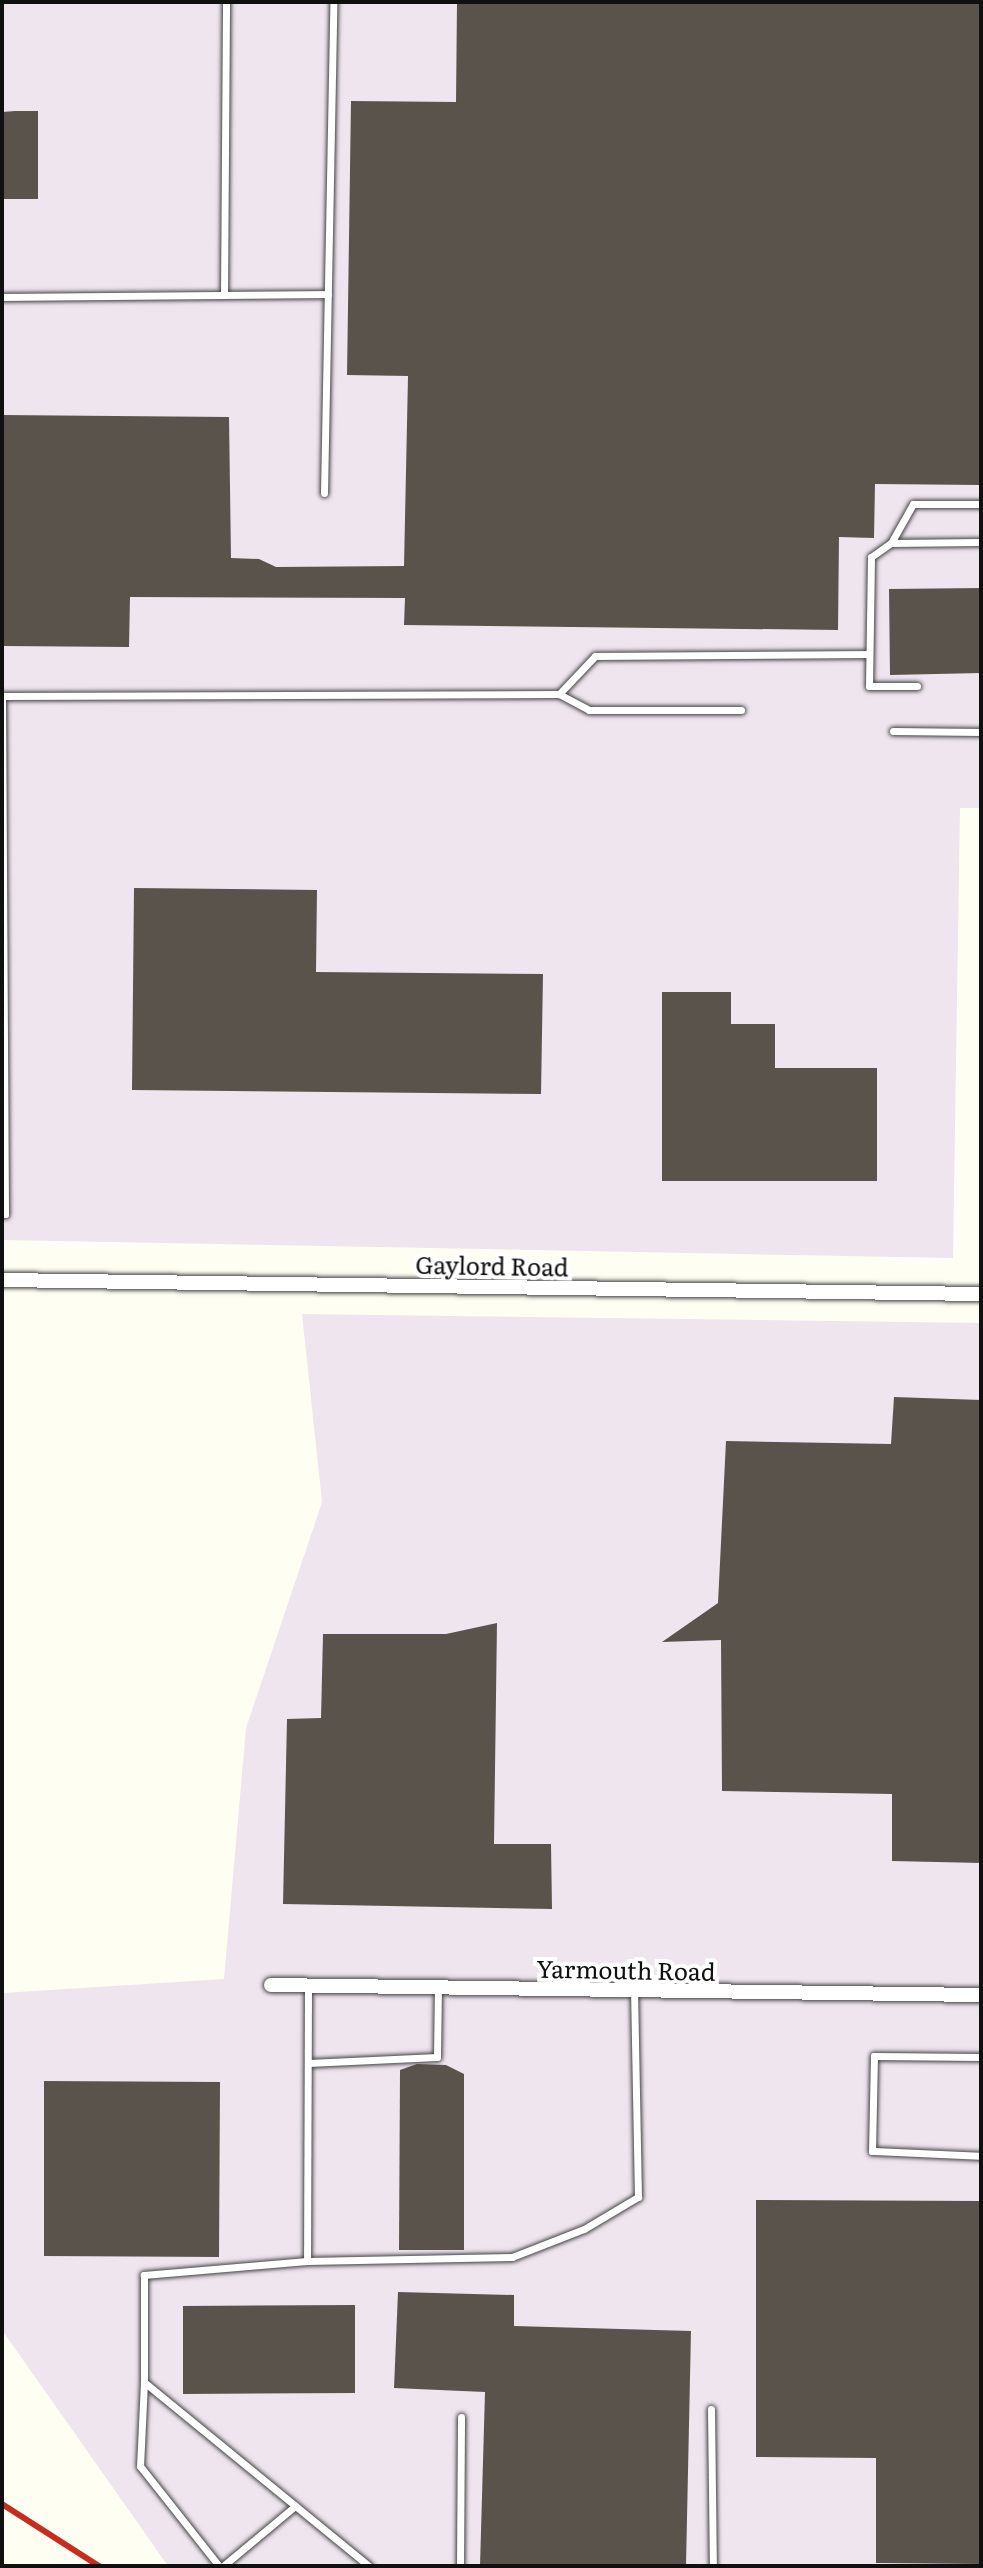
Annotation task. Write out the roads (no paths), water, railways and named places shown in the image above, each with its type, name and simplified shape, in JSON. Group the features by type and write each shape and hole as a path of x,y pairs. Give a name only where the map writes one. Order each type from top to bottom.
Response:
{"street":[{"name":"Gaylord Road","path":"2,1280 981,1294"},
{"name":"Yarmouth Road","path":"271,1985 981,1995"}],"lane":[{"path":"224,295 226,2"},
{"path":"324,493 333,2"},
{"path":"2,297 328,294"},
{"path":"917,686 869,686 871,557 891,543 913,504 981,504"},
{"path":"891,543 981,542"},
{"path":"559,694 595,656 869,654"},
{"path":"2,1214 5,1214 2,696 559,694 589,710 741,710"},
{"path":"893,731 981,732"},
{"path":"307,2261 308,1986"},
{"path":"308,2063 437,2057 438,1989"},
{"path":"295,2506 221,2566 140,2466 144,2275 307,2261 512,2257 584,2229 638,2197 634,1991"},
{"path":"981,2057 874,2056 872,2151 981,2156"},
{"path":"144,2382 369,2566"},
{"path":"711,2409 713,2566"},
{"path":"460,2566 461,2417"}],"railway":[{"path":"2,2504 99,2566"}]}
